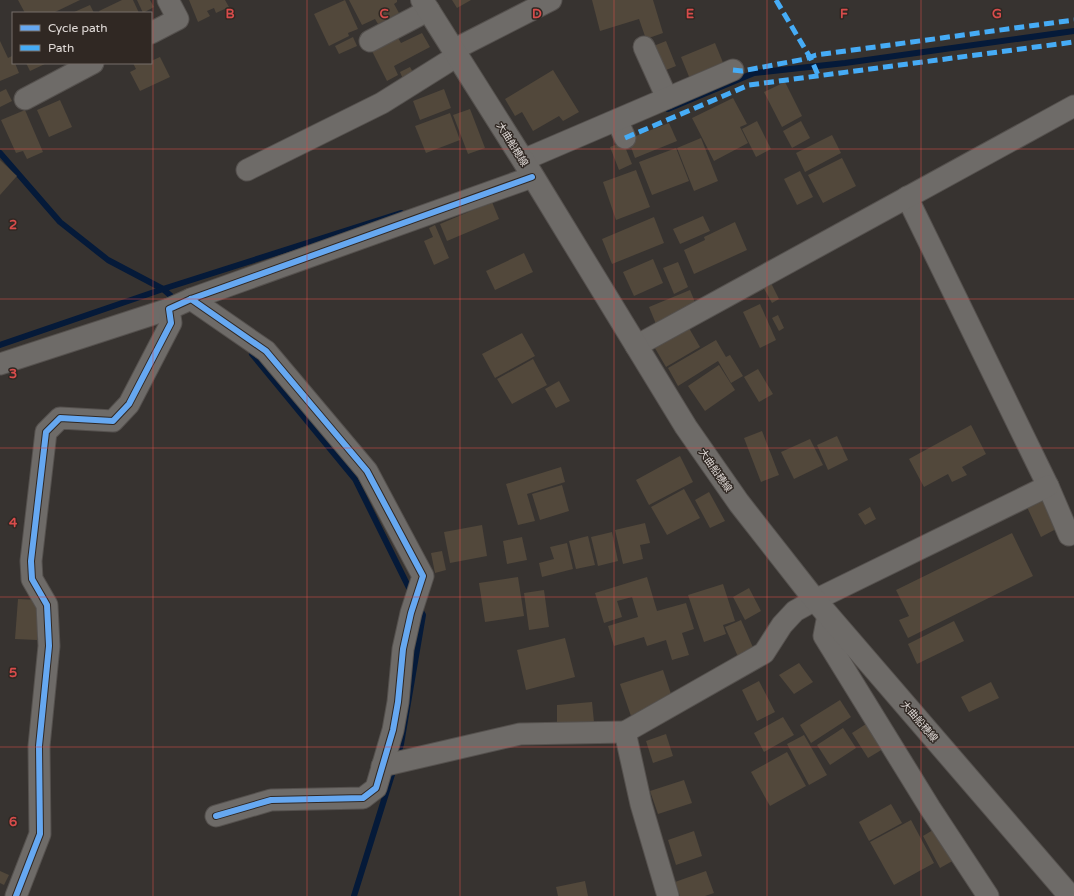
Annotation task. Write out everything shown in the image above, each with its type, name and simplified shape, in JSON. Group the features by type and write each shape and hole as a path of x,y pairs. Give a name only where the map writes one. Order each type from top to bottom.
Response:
{"main road":[{"name":"大曲船穂線","path":"425,5 528,168 686,427 739,503 822,608 1070,896"}],"street":[{"path":"152,32 178,19 168,0"},
{"path":"247,170 382,103 455,53 551,0"},
{"path":"370,42 425,5"},
{"path":"644,47 667,98"},
{"path":"25,99 91,64"},
{"path":"0,364 169,309 191,299 528,168 621,129 667,98 733,70"},
{"path":"636,346 1074,106"},
{"path":"907,197 1048,486 1069,535"},
{"path":"191,299 266,351 367,471 423,576 411,612 403,649 398,702 393,730 376,788 363,798 271,800 216,816"},
{"path":"16,896 40,834 38,746 49,646 47,605 32,579 31,561 46,432 60,418 113,421 129,404 172,323 169,309"},
{"path":"382,766 520,734 625,732 764,654 782,625 795,612 822,608 1048,486"},
{"path":"822,608 824,636 930,808 988,896"},
{"path":"625,732 641,804 665,896"}],"building":[{"path":"18,0 80,0 55,12 24,12"},
{"path":"122,0 133,0 139,12 100,12"},
{"path":"137,0 150,0 154,7 143,12"},
{"path":"189,0 225,0 229,7 216,13 214,8 207,11 210,16 198,22"},
{"path":"345,0 358,29 348,33 349,36 329,46 314,14"},
{"path":"349,0 397,0 394,4 399,13 378,24 375,19 362,25"},
{"path":"452,0 471,0 457,8"},
{"path":"592,0 653,0 663,33 646,39 639,19 600,31"},
{"path":"90,5 94,12 74,12"},
{"path":"422,33 430,47 394,66 398,75 387,81 371,49 397,36 401,43"},
{"path":"353,37 357,46 339,54 335,46"},
{"path":"0,41 8,58 12,56 12,64 15,64 19,73 0,81"},
{"path":"666,41 676,66 661,72 651,47"},
{"path":"715,43 724,65 690,79 681,57"},
{"path":"160,57 170,77 140,91 130,72 136,69 134,64 152,64 152,61"},
{"path":"26,64 45,64 30,71"},
{"path":"410,67 414,74 403,79 400,72"},
{"path":"553,70 579,112 563,121 559,116 533,131 522,112 515,116 505,99"},
{"path":"785,82 802,116 782,127 764,92"},
{"path":"6,89 12,101 0,107 0,92"},
{"path":"444,89 451,108 420,120 413,101"},
{"path":"733,98 747,124 740,127 748,143 714,161 692,118"},
{"path":"60,100 72,127 49,137 37,110"},
{"path":"470,109 485,148 468,154 453,115"},
{"path":"25,110 43,152 27,159 23,151 16,153 1,120"},
{"path":"450,113 460,140 426,153 415,126"},
{"path":"757,121 771,149 756,157 742,129"},
{"path":"801,121 810,138 792,148 783,131"},
{"path":"669,123 677,141 635,158 628,139"},
{"path":"832,135 841,153 805,172 796,153"},
{"path":"701,138 718,181 694,191 677,148"},
{"path":"623,142 632,164 619,170 610,147"},
{"path":"676,148 689,181 652,195 639,162"},
{"path":"842,158 856,186 823,203 808,175"},
{"path":"0,160 17,176 0,195"},
{"path":"636,170 650,207 616,220 603,182"},
{"path":"800,171 813,197 797,205 784,179"},
{"path":"492,202 499,219 447,241 440,224"},
{"path":"703,216 710,231 680,244 673,229"},
{"path":"654,217 664,243 612,264 602,239"},
{"path":"735,222 747,250 694,274 684,250 705,240 704,237"},
{"path":"435,225 449,258 434,265 424,241 433,237 429,228"},
{"path":"524,253 533,272 495,290 486,271"},
{"path":"653,259 663,283 634,296 623,272"},
{"path":"678,262 688,287 674,294 663,268"},
{"path":"770,281 779,299 772,303 762,285"},
{"path":"690,290 697,307 656,324 649,307"},
{"path":"760,304 776,340 760,348 743,312"},
{"path":"778,315 784,328 779,331 772,318"},
{"path":"686,323 700,347 666,367 652,343"},
{"path":"522,333 535,356 495,378 482,354"},
{"path":"716,340 726,357 730,355 743,376 731,383 718,361 678,386 668,368"},
{"path":"533,359 547,385 512,404 497,379"},
{"path":"719,365 735,390 705,411 688,386"},
{"path":"758,369 773,394 759,402 744,377"},
{"path":"559,381 570,401 556,408 545,389"},
{"path":"971,425 986,454 962,467 967,475 952,482 948,474 924,487 909,459"},
{"path":"762,431 779,475 761,482 744,438"},
{"path":"837,436 848,460 828,470 817,445"},
{"path":"810,439 823,465 794,479 781,452"},
{"path":"680,456 693,482 649,505 636,480"},
{"path":"561,467 565,482 527,494 535,521 518,525 506,484"},
{"path":"562,485 569,511 540,520 532,494"},
{"path":"684,489 700,518 667,535 651,507"},
{"path":"709,492 725,521 710,528 695,500"},
{"path":"1044,499 1058,528 1041,537 1027,507"},
{"path":"870,507 876,519 865,525 858,514"},
{"path":"645,523 650,543 640,545 643,559 623,564 615,530"},
{"path":"482,525 487,556 450,563 444,532"},
{"path":"612,532 618,561 598,566 591,537"},
{"path":"1012,533 1033,576 908,638 899,620 909,616 896,590"},
{"path":"588,536 595,565 576,569 569,541"},
{"path":"522,537 527,560 507,564 503,541"},
{"path":"567,543 573,569 542,577 539,563 554,559 550,547"},
{"path":"442,551 446,570 435,573 431,553"},
{"path":"518,577 524,616 485,622 479,583"},
{"path":"647,577 657,611 686,603 694,629 682,633 689,655 672,660 666,640 647,646 644,637 614,646 608,626 638,617 632,597 617,601 622,617 604,623 595,593"},
{"path":"723,584 735,621 723,625 726,634 704,642 688,595"},
{"path":"749,588 761,611 745,620 733,597"},
{"path":"544,590 549,627 529,630 524,593"},
{"path":"18,599 39,600 37,640 15,639"},
{"path":"741,620 755,652 739,659 725,627"},
{"path":"954,621 964,641 917,664 908,644"},
{"path":"565,638 575,677 526,690 517,650"},
{"path":"799,663 813,682 794,694 779,675"},
{"path":"663,670 672,697 632,719 620,684"},
{"path":"759,681 775,712 757,721 742,690"},
{"path":"991,682 999,698 969,712 961,697"},
{"path":"840,700 851,717 811,743 800,725"},
{"path":"592,702 594,722 557,722 557,705"},
{"path":"783,717 794,735 764,752 754,733"},
{"path":"866,724 883,749 868,758 852,733"},
{"path":"843,728 856,748 830,765 817,745"},
{"path":"666,734 673,756 653,763 646,741"},
{"path":"804,735 827,775 809,785 787,744"},
{"path":"787,752 806,786 770,806 751,772"},
{"path":"684,780 692,803 658,814 650,791"},
{"path":"891,804 902,823 869,841 859,822"},
{"path":"911,820 934,863 894,885 870,842"},
{"path":"938,827 956,859 940,868 923,836"},
{"path":"694,831 702,856 676,865 668,840"},
{"path":"0,871 9,875 4,885 0,883"},
{"path":"706,871 714,893 705,896 680,896 675,882"},
{"path":"585,881 588,896 558,896 556,887"}],"waterway":[{"path":"668,109 754,73 845,63 1074,31"},
{"path":"0,153 60,222 108,260 163,289 171,296"},
{"path":"0,345 163,289 401,213"},
{"path":"252,354 355,479 412,594"},
{"path":"397,759 401,744 423,615 418,606"},
{"path":"354,896 394,768"}],"marked path":[{"path":"776,0 811,59 818,75"},
{"path":"733,70 742,71 805,59 816,55 1074,20"},
{"path":"625,138 749,85 1074,42"}],"cycle path":[{"path":"16,896 40,834 39,746 49,646 47,605 32,579 31,561 46,432 60,418 113,421 129,404 171,323 169,309 191,299 532,177"},
{"path":"191,299 266,351 367,471 423,576 411,613 403,649 398,702 393,730 376,788 363,798 271,800 216,816"}]}
